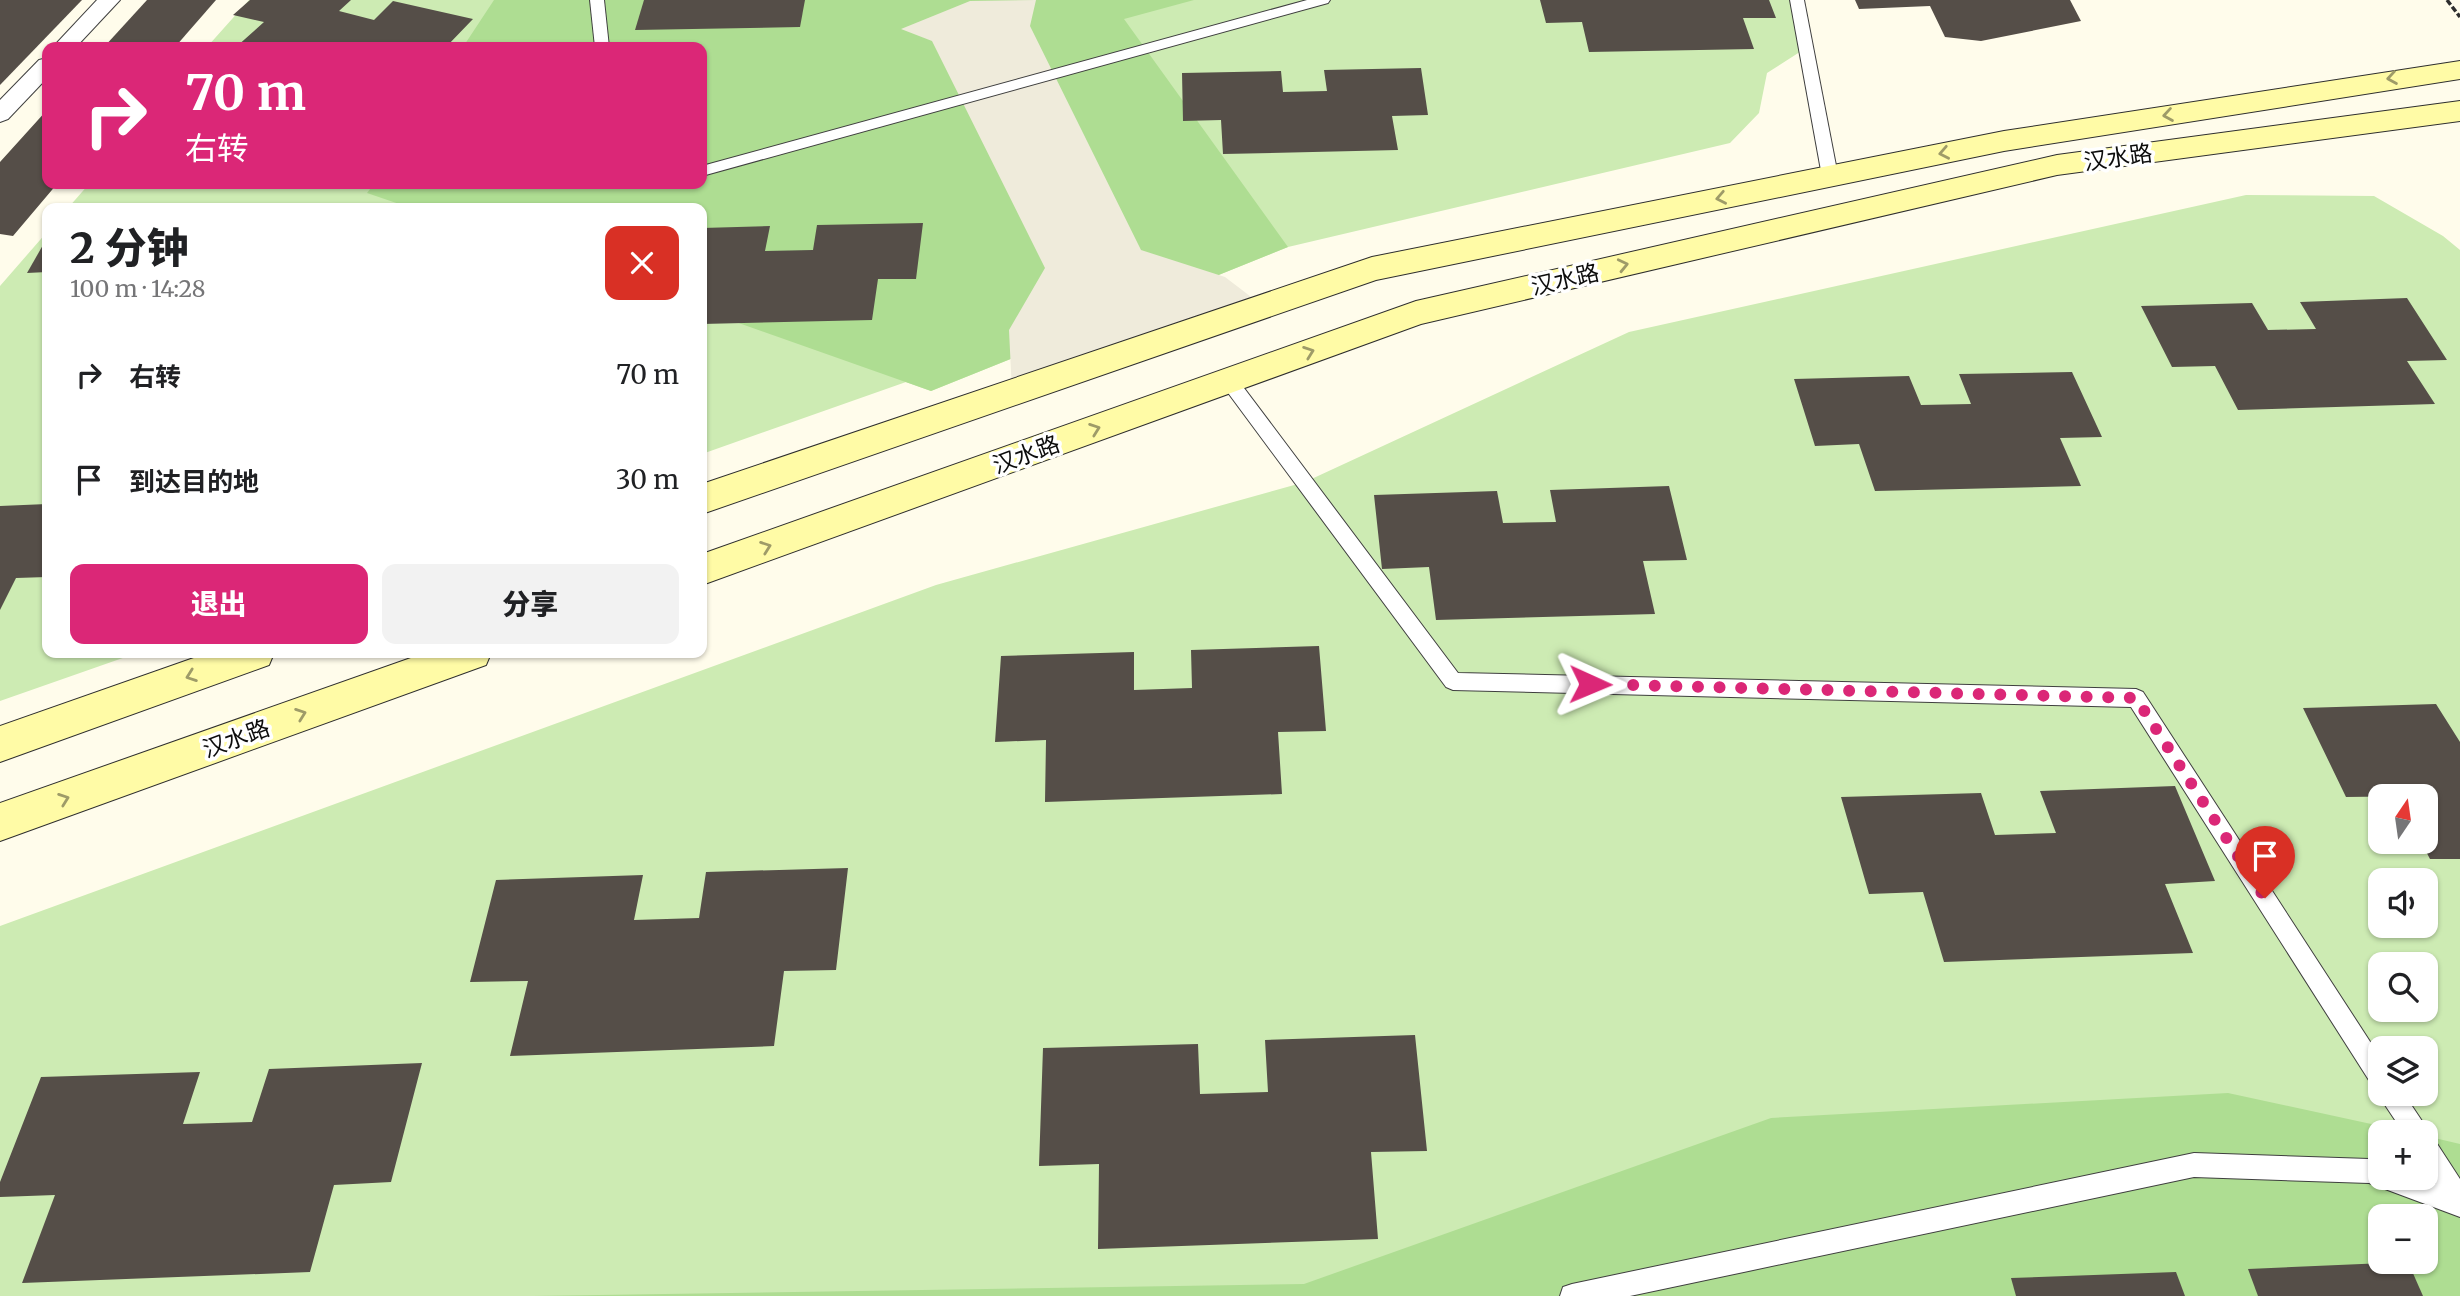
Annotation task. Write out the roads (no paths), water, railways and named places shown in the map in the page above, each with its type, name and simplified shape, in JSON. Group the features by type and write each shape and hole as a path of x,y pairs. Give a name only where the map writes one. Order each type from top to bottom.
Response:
{"main road":[{"name":"汉水路","path":"707,497 1373,269 2004,141 2414,75 2460,70"},
{"name":"汉水路","path":"707,568 1416,313 2057,165 2460,111"},
{"path":"0,744 242,658"},
{"name":"汉水路","path":"0,822 458,658"}],"street":[{"path":"69,42 109,0"},
{"path":"0,114 42,70"}],"lane":[{"path":"597,0 601,42"},
{"path":"707,170 1323,0"},
{"path":"1797,0 1830,176"},
{"path":"1229,381 1453,681 2136,698 2368,1058"},
{"path":"1572,1296 2194,1165 2368,1171"},
{"path":"2438,1167 2460,1203"},
{"path":"2422,1190 2460,1203"}]}
